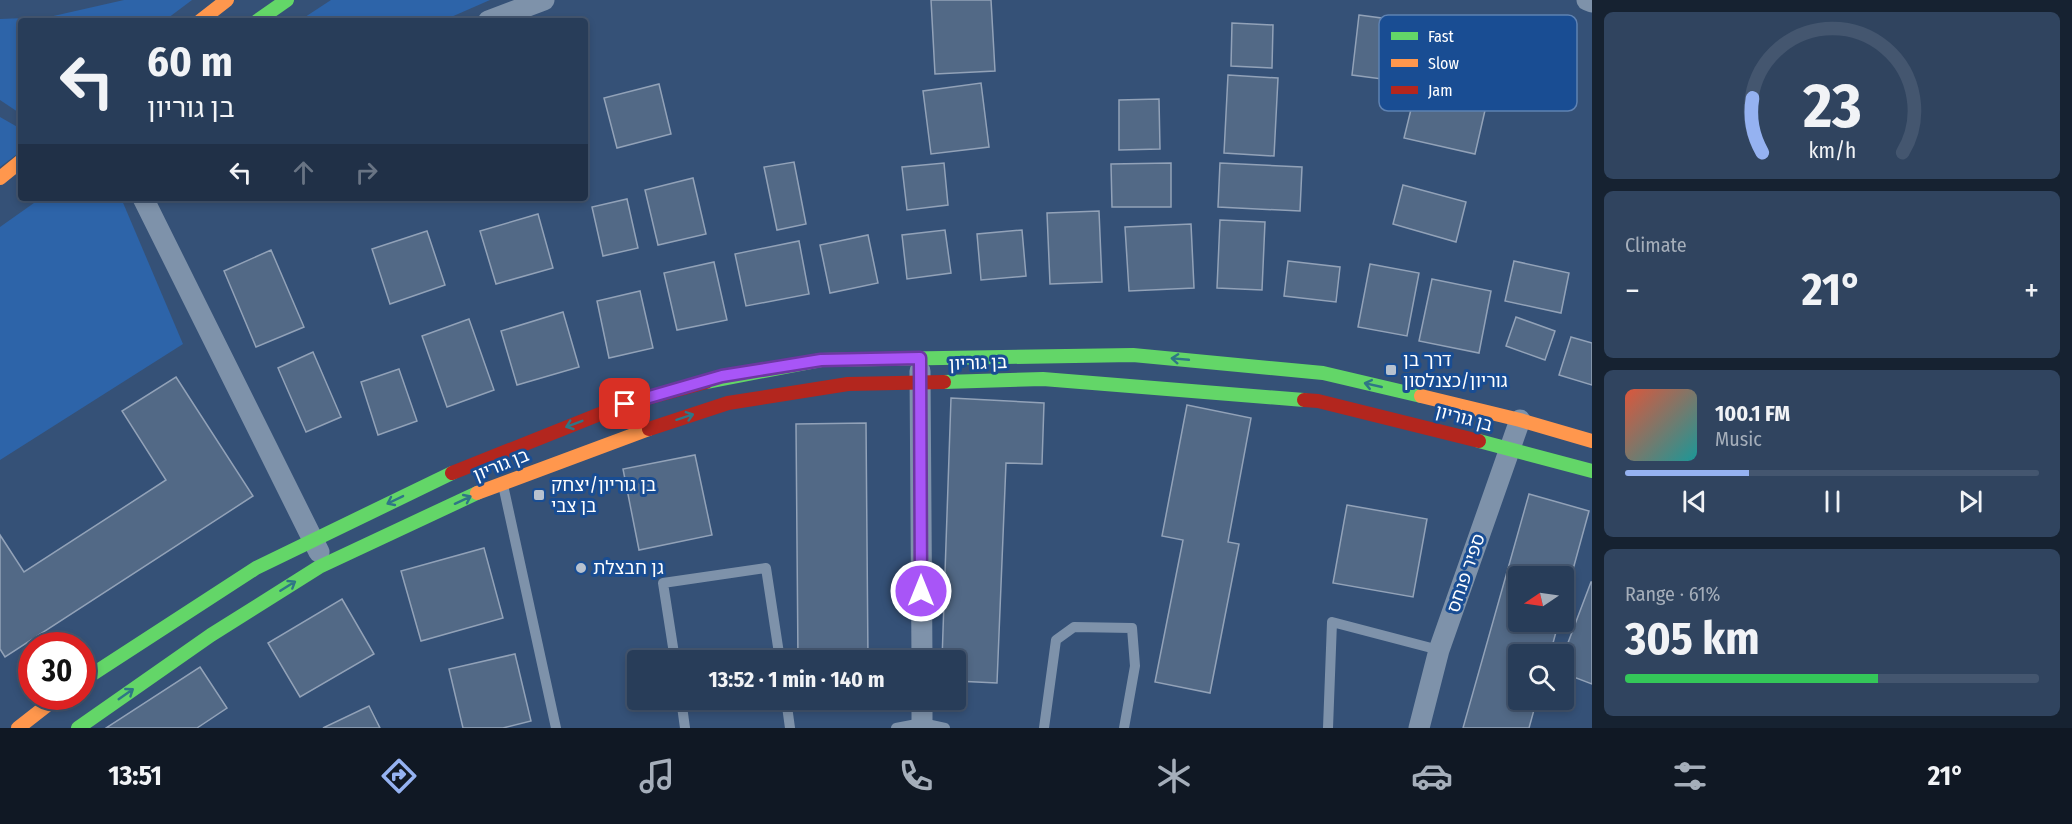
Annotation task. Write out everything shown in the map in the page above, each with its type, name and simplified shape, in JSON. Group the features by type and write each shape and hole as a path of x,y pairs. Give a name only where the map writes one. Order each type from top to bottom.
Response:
{"main road":[{"path":"204,18 227,0"},
{"path":"261,18 287,0"},
{"path":"0,178 18,163"},
{"name":"בן גוריון","path":"96,672 256,568 444,476 625,404 722,376 821,360 1133,355 1323,373 1520,420 1592,441"},
{"name":"בן גוריון","path":"78,728 211,634 325,564 503,483 605,444 728,403 848,384 1043,379 1317,401 1592,471"},
{"path":"18,728 41,710"}],"street":[{"path":"496,18 544,0"},
{"path":"1587,0 1592,2"},
{"path":"144,201 325,564"},
{"path":"920,358 922,650"},
{"name":"ספיר פנחס","path":"1419,728 1439,650 1508,448 1520,420"},
{"path":"922,710 922,726"}],"lane":[{"path":"503,483 556,728"},
{"path":"673,650 663,583 766,568 778,650"},
{"path":"1328,728 1332,622 1439,650"},
{"path":"1044,728 1056,639 1074,627 1132,628 1135,666 1124,728"},
{"path":"683,710 685,728"},
{"path":"788,710 790,728"},
{"path":"896,728 922,726 945,728"}],"shaded area":[{"path":"124,0 192,0 168,18 24,18 49,17"},
{"path":"331,0 490,0 449,18 304,18"},
{"path":"18,18 18,112 0,100 0,19"},
{"path":"0,117 18,127 18,153 0,167"},
{"path":"37,201 122,201 183,344 0,460 0,227"}],"building":[{"path":"931,0 991,0 995,71 935,74"},
{"path":"1359,15 1379,18 1379,79 1352,75"},
{"path":"1232,23 1273,25 1272,68 1231,66"},
{"path":"1228,75 1278,78 1274,156 1224,153"},
{"path":"981,83 989,147 931,154 923,91"},
{"path":"659,84 671,134 617,148 604,98"},
{"path":"1159,99 1160,149 1119,150 1119,100"},
{"path":"1411,111 1485,111 1475,154 1404,138"},
{"path":"794,162 806,224 777,230 764,167"},
{"path":"944,163 948,205 907,210 902,167"},
{"path":"1171,163 1171,207 1112,207 1111,164"},
{"path":"1220,163 1302,167 1300,211 1218,207"},
{"path":"693,178 706,234 658,245 645,190"},
{"path":"1403,185 1466,202 1456,242 1393,224"},
{"path":"627,199 638,248 603,256 592,207"},
{"path":"1099,211 1102,282 1050,284 1047,213"},
{"path":"538,214 553,268 496,284 480,231"},
{"path":"1220,220 1265,222 1262,290 1217,288"},
{"path":"1191,224 1194,288 1129,291 1125,227"},
{"path":"945,230 951,273 907,279 902,235"},
{"path":"1022,230 1026,276 981,280 977,234"},
{"path":"427,231 445,285 390,304 372,249"},
{"path":"868,235 878,283 830,293 820,245"},
{"path":"799,241 809,294 746,306 735,254"},
{"path":"271,250 304,327 256,347 224,271"},
{"path":"1288,261 1340,267 1336,302 1284,296"},
{"path":"1514,261 1569,273 1561,313 1505,301"},
{"path":"714,262 727,320 677,330 664,273"},
{"path":"1370,264 1419,273 1407,336 1358,327"},
{"path":"1432,279 1491,291 1479,353 1419,341"},
{"path":"640,291 653,348 609,358 597,301"},
{"path":"563,312 579,367 517,385 501,331"},
{"path":"1516,317 1555,331 1545,360 1506,346"},
{"path":"469,319 494,390 447,407 422,336"},
{"path":"1571,337 1592,343 1592,385 1559,375"},
{"path":"313,352 341,417 306,432 278,368"},
{"path":"399,369 417,421 378,435 361,382"},
{"path":"176,377 253,496 44,632 18,632 18,649 5,657 0,649 0,535 24,572 166,480 122,411"},
{"path":"951,398 1044,403 1042,464 1006,463 997,683 966,681 966,650 942,650"},
{"path":"1187,405 1251,418 1228,542 1239,544 1210,693 1155,682 1183,540 1162,536"},
{"path":"866,423 868,650 798,650 796,424"},
{"path":"695,455 712,535 639,550 623,469"},
{"path":"1529,494 1589,511 1574,566 1509,566"},
{"path":"1347,505 1427,519 1413,597 1333,583"},
{"path":"484,548 503,618 421,641 401,571"},
{"path":"1508,568 1508,632 1556,632 1553,644 1508,644 1508,710 1534,710 1529,728 1463,728"},
{"path":"1592,582 1592,684 1574,677 1574,644 1568,644"},
{"path":"342,599 374,654 300,697 268,643"},
{"path":"515,654 531,721 503,728 463,728 449,669"},
{"path":"200,667 227,708 197,728 106,728"},
{"path":"369,706 380,728 323,728"}],"traffic: fast":[{"path":"261,18 287,0"},
{"path":"706,382 821,360 1133,355 1323,373 1421,396"},
{"path":"944,382 1043,379 1304,400"},
{"path":"1479,441 1592,471"},
{"path":"96,672 256,568 452,473"},
{"path":"78,728 211,635 319,567 477,493"}],"traffic: slow":[{"path":"204,18 227,0"},
{"path":"0,178 18,163"},
{"path":"1421,396 1520,420 1592,441"},
{"path":"477,493 649,429"},
{"path":"18,728 41,710"}],"traffic: jam":[{"path":"452,473 625,404 706,382"},
{"path":"649,429 728,403 848,384 944,382"},
{"path":"1304,400 1318,401 1479,441"}],"place":[{"name":"דרך בן גוריון/כצנלסון","path":"1391,370"},
{"name":"בן גוריון/יצחק בן צבי","path":"539,495"},
{"name":"גן חבצלת","path":"581,568"}],"route":[{"path":"625,404 722,376 821,360 920,358 921,591"}]}
